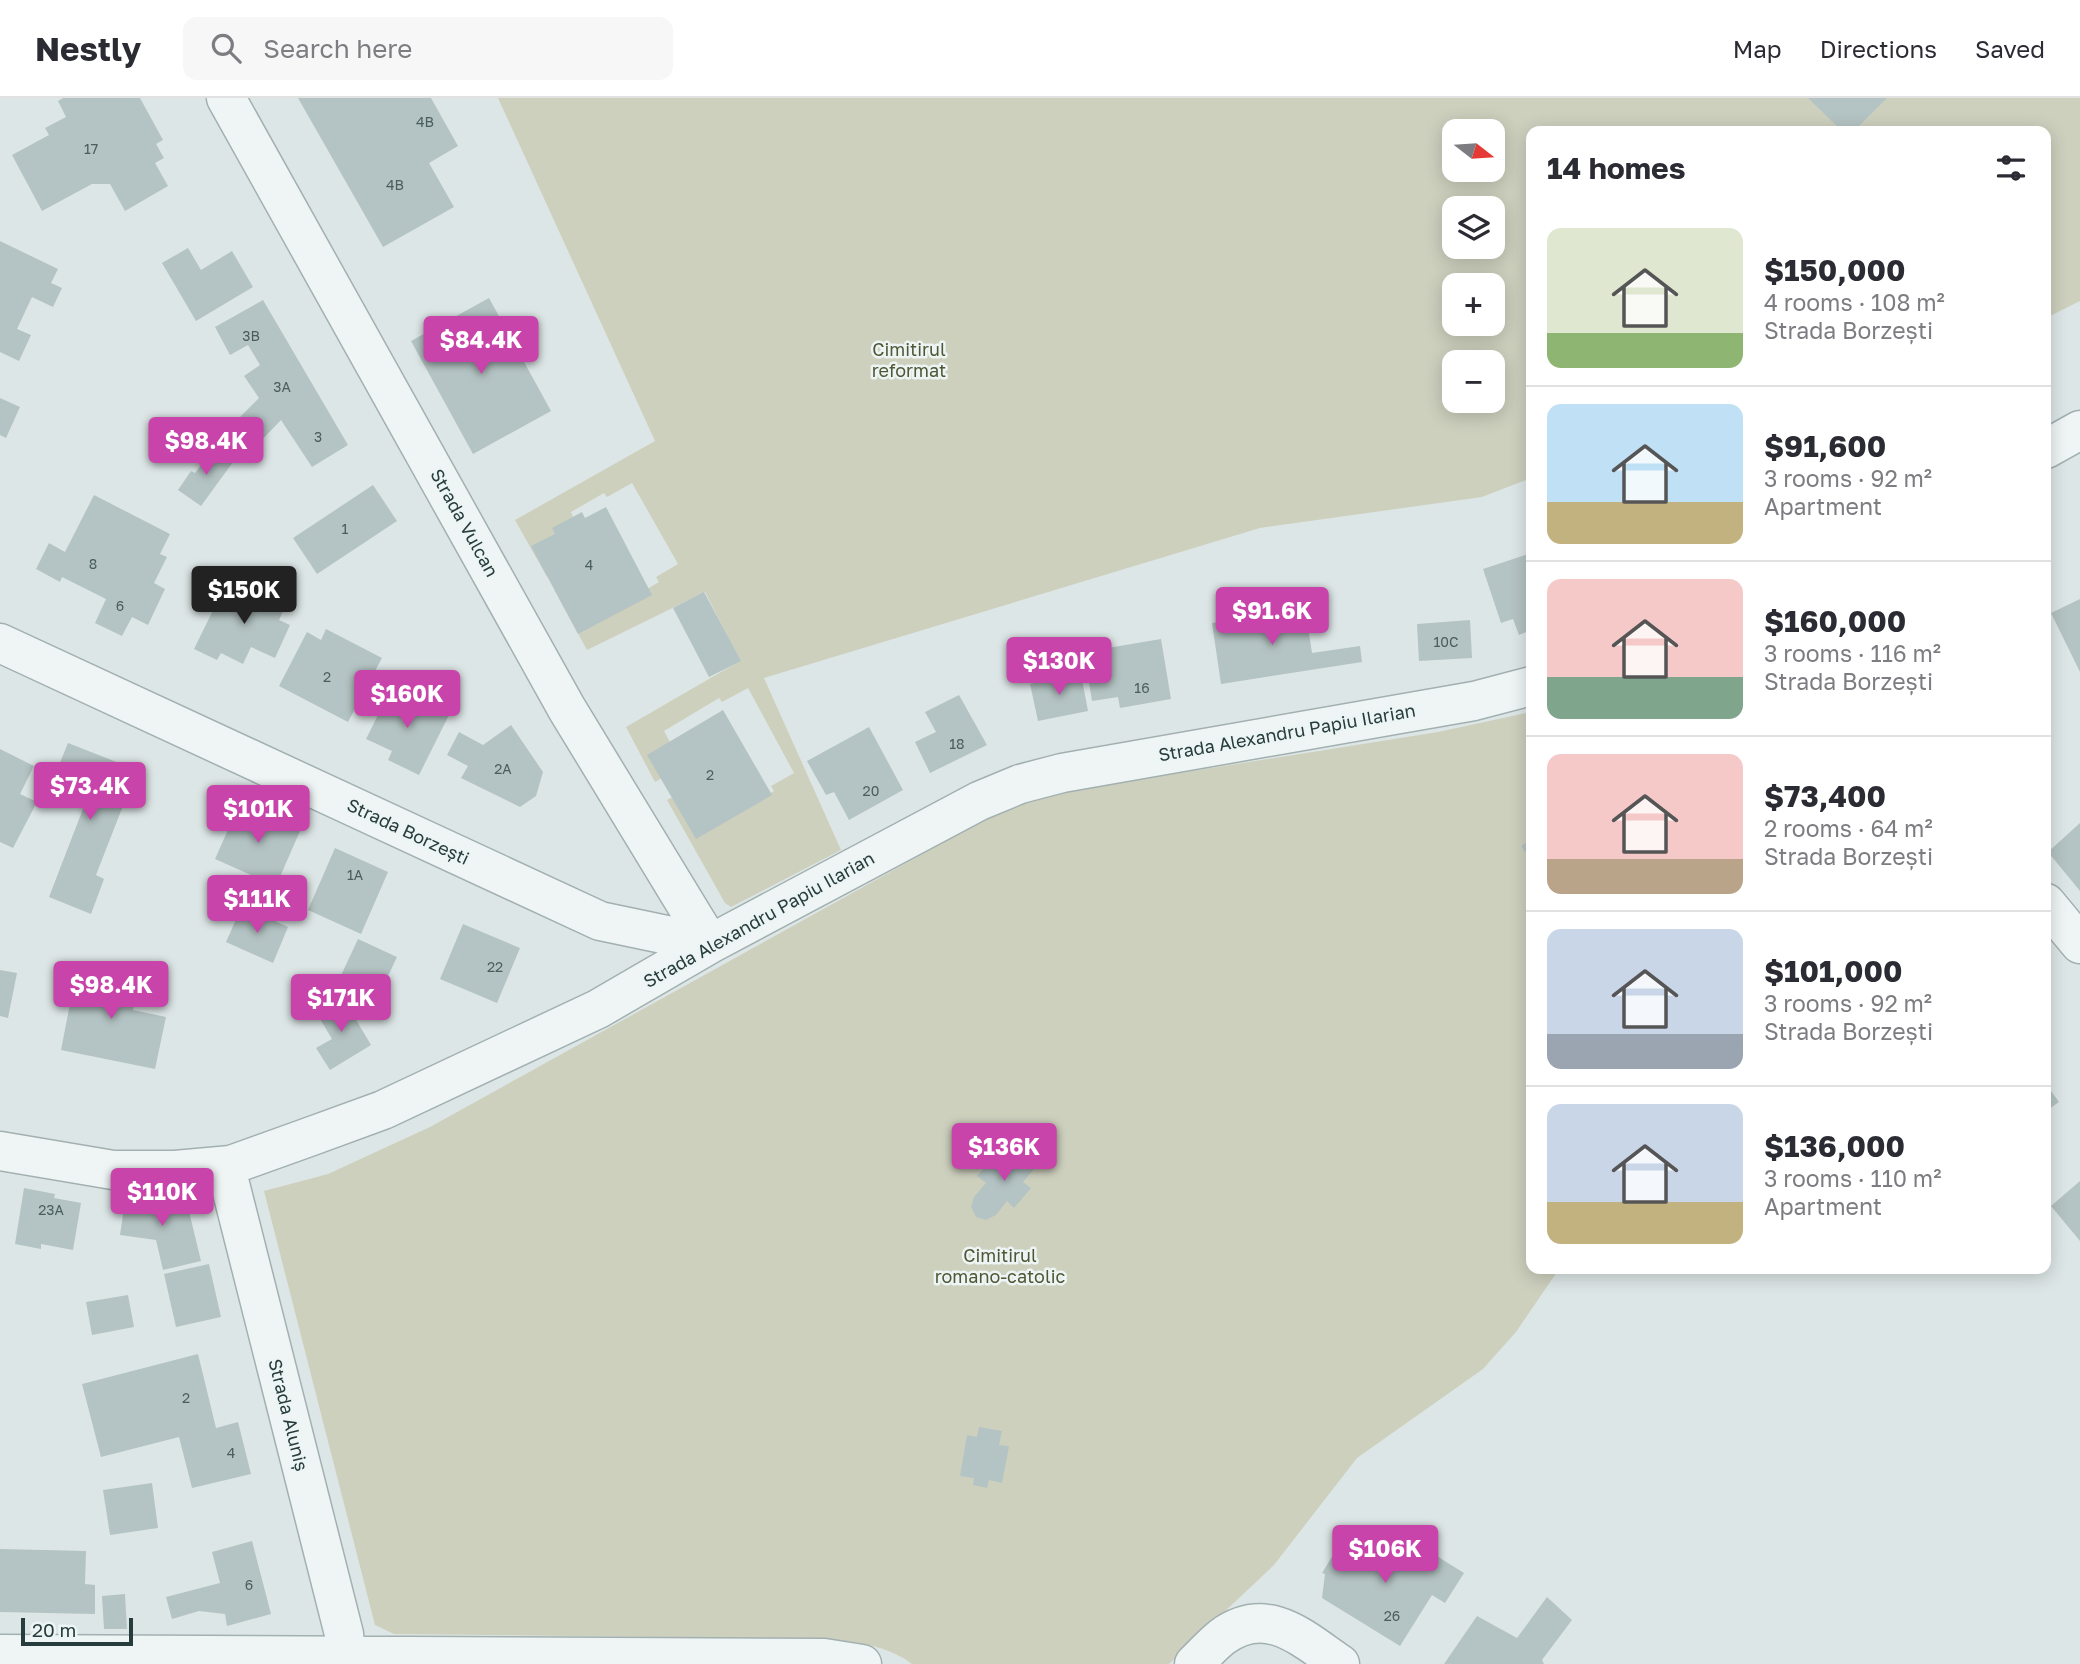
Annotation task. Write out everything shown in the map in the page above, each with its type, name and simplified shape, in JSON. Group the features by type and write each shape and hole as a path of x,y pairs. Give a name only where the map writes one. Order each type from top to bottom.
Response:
{"street":[{"name":"Strada Vulcan","path":"226,98 567,709 702,929"},
{"path":"2051,446 2080,430"},
{"name":"Strada Borzești","path":"0,643 600,921 702,929"},
{"name":"Strada Alexandru Papiu Ilarian","path":"0,1151 113,1170 222,1166 383,1110 598,1009 702,929 1020,784 1062,773 1474,701 1526,687"},
{"path":"2051,909 2080,944"},
{"name":"Strada Aluniș","path":"222,1166 229,1180 344,1634 347,1660"},
{"path":"1194,1664 1223,1636 1251,1623 1277,1624 1340,1664"},
{"path":"0,1654 347,1660 824,1658 862,1664"}],"green space":[{"name":"Cimitirul reformat","path":"498,98 2080,98 2080,301 2051,316 2051,126 1526,126 1526,480 1482,497 1260,528 764,678 841,850 731,907 725,903 667,800 694,785 737,812 774,791 771,786 794,773 748,688 722,702 719,698 664,731 683,766 655,782 626,727 740,661 705,592 587,650 555,591 580,577 625,602 659,582 656,577 678,564 632,483 607,497 604,493 571,512 573,517 553,529 572,563 547,577 515,520 655,441"},
{"name":"Cimitirul romano-catolic","path":"1526,713 1526,1274 1556,1274 1516,1332 1483,1369 1357,1458 1274,1565 1169,1664 912,1664 882,1649 826,1639 394,1634 375,1625 264,1191 328,1174 430,1127 984,820 1027,803 1079,789 1438,732"}],"building":[{"path":"63,98 140,98 163,140 156,144 164,158 155,163 168,186 125,211 110,184 92,184 42,211 12,155 49,135 45,128 66,117 58,101"},
{"path":"298,98 431,98 458,146 429,163 454,207 383,247"},
{"path":"1808,98 1887,98 1859,126 1837,126"},
{"path":"0,241 58,269 51,283 62,288 53,307 32,297 17,329 31,335 19,361 0,352"},
{"path":"188,248 201,270 232,251 253,287 196,321 162,263"},
{"path":"489,298 551,411 473,454 411,341"},
{"path":"263,300 348,445 312,467 281,420 254,448 229,428 259,398 244,376 260,365 248,345 230,355 215,327"},
{"path":"0,398 20,407 6,438 0,435"},
{"path":"214,448 233,462 201,506 178,490 191,471 195,473"},
{"path":"373,485 397,521 317,574 293,538"},
{"path":"94,495 170,534 160,554 167,557 154,583 165,589 148,625 132,617 122,636 95,623 106,599 62,577 60,582 36,569 49,543 65,552"},
{"path":"606,507 652,595 578,634 531,546 555,534 552,528 582,512 585,518"},
{"path":"1526,555 1526,632 1519,635 1513,619 1501,623 1483,569"},
{"path":"258,586 288,600 279,620 290,625 275,658 251,647 243,664 221,653 217,660 194,649 224,588 251,601"},
{"path":"704,592 741,661 709,677 673,608"},
{"path":"2080,599 2080,672 2051,613"},
{"path":"1305,608 1312,653 1360,646 1362,662 1221,684 1212,623"},
{"path":"1470,620 1472,658 1419,661 1417,624"},
{"path":"326,629 382,658 348,722 279,686 307,632 321,640"},
{"path":"1161,639 1171,699 1120,708 1118,697 1092,701 1084,652"},
{"path":"1081,674 1088,711 1038,721 1030,684"},
{"path":"392,687 449,715 419,775 388,760 392,751 366,739"},
{"path":"959,695 987,745 930,773 915,742 936,732 925,712"},
{"path":"723,710 772,795 696,839 647,755"},
{"path":"511,725 543,772 536,796 520,807 461,778 468,766 447,755 459,732 483,745"},
{"path":"869,727 903,790 849,820 834,792 826,795 807,761"},
{"path":"68,743 137,770 96,875 104,879 91,914 49,897 88,796 52,782"},
{"path":"0,749 34,766 20,794 37,802 13,848 0,842"},
{"path":"239,805 300,831 276,886 215,859"},
{"path":"2080,823 2080,891 2051,856 2051,849"},
{"path":"335,848 388,872 361,934 308,910"},
{"path":"242,906 288,927 273,963 226,942"},
{"path":"463,924 520,948 497,1003 440,979"},
{"path":"358,939 397,957 376,1002 337,984"},
{"path":"77,968 139,981 133,1010 166,1017 155,1069 61,1050"},
{"path":"0,970 17,973 8,1018 0,1016"},
{"path":"342,996 371,1045 330,1070 316,1048 332,1039 316,1012"},
{"path":"2051,1091 2059,1102 2051,1108"},
{"path":"1019,1144 1040,1162 1023,1182 1031,1188 1014,1208 1007,1201 996,1215 986,1220 976,1217 971,1207 974,1197 986,1183 977,1176 994,1157 1002,1164"},
{"path":"2080,1181 2080,1241 2051,1206"},
{"path":"24,1188 81,1203 73,1250 41,1244 41,1249 15,1244"},
{"path":"126,1194 187,1203 201,1261 163,1270 156,1240 120,1235"},
{"path":"209,1264 221,1317 176,1327 164,1274"},
{"path":"128,1295 134,1327 92,1335 86,1302"},
{"path":"198,1354 216,1428 238,1422 251,1474 192,1488 179,1437 101,1457 82,1384"},
{"path":"979,1427 1002,1431 999,1445 1009,1446 1002,1483 989,1480 987,1488 973,1485 974,1478 960,1476 967,1435 977,1437"},
{"path":"152,1483 158,1528 110,1535 103,1490"},
{"path":"1350,1528 1406,1566 1419,1545 1464,1573 1445,1603 1432,1595 1400,1646 1322,1598 1325,1574 1322,1573"},
{"path":"252,1541 271,1614 227,1626 225,1614 199,1611 172,1619 166,1597 220,1583 212,1552"},
{"path":"0,1549 86,1551 85,1584 95,1585 95,1614 0,1612"},
{"path":"125,1594 127,1629 104,1629 102,1596"},
{"path":"1547,1597 1572,1620 1542,1660 1544,1664 1444,1664 1477,1616 1517,1638"}]}
